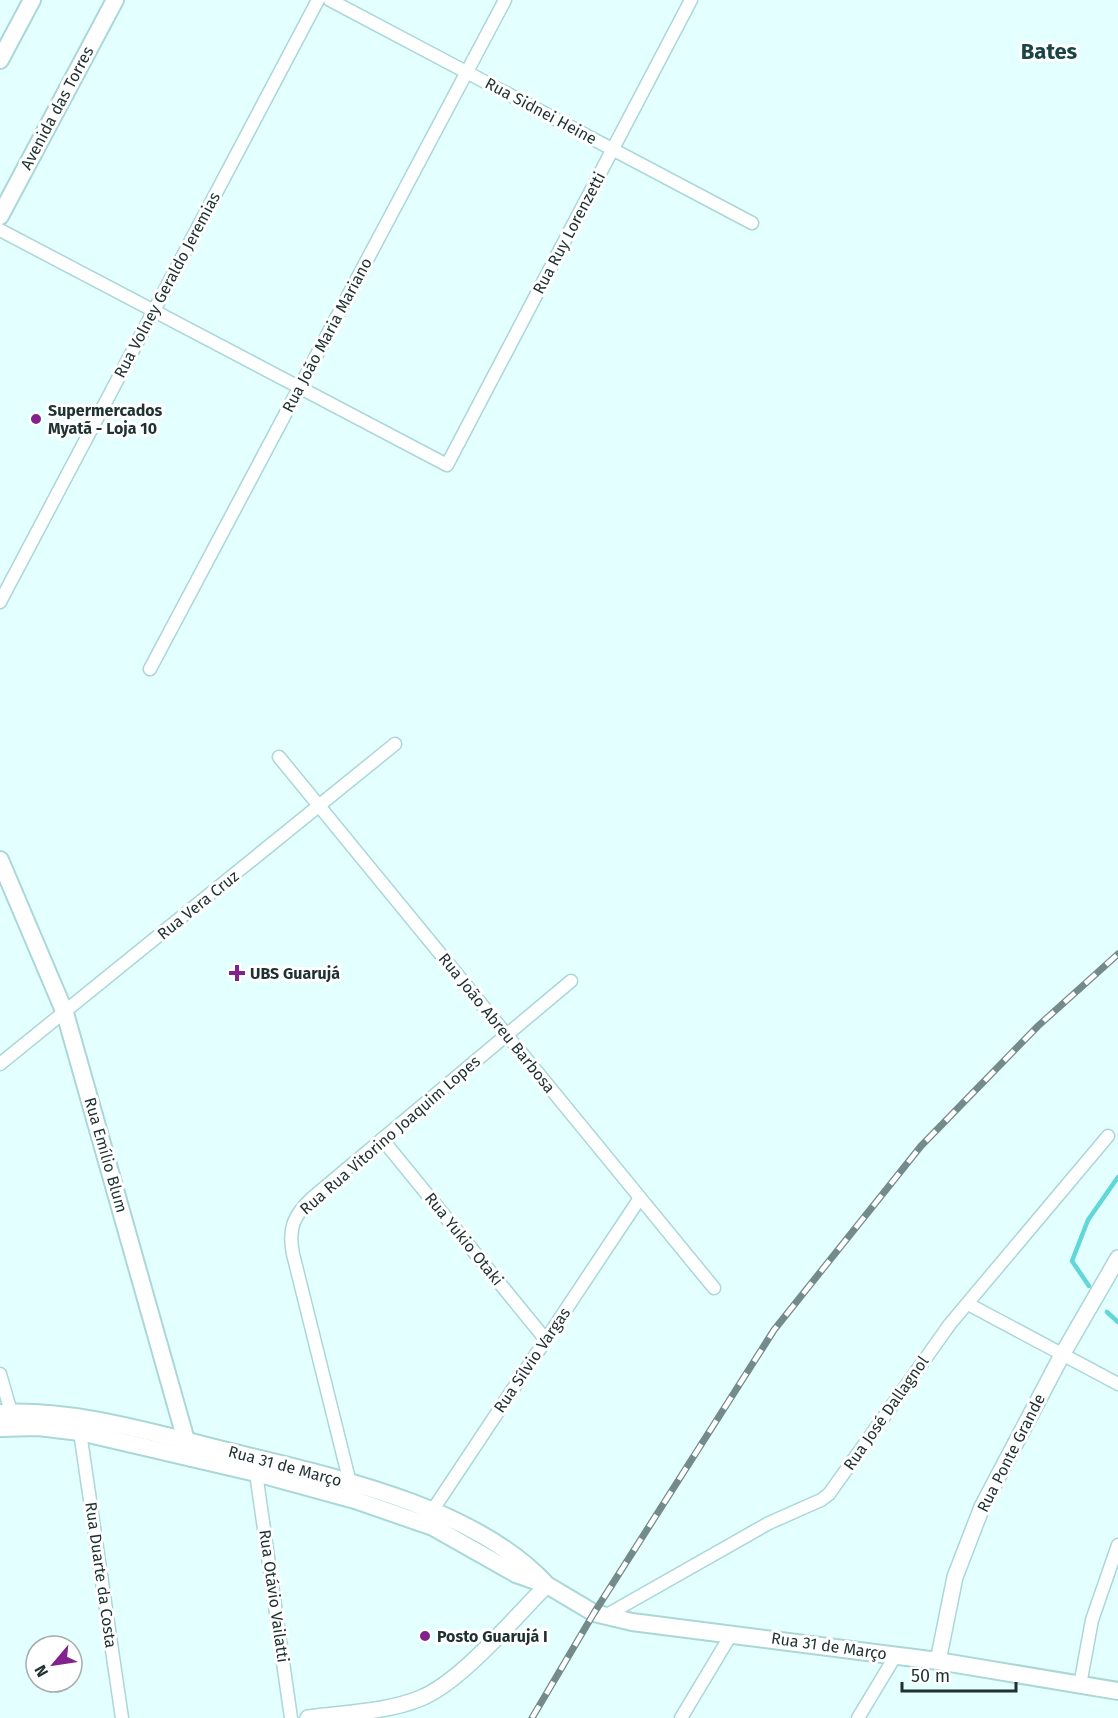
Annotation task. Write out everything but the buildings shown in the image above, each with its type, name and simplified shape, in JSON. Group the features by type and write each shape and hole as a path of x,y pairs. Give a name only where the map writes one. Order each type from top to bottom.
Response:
{"main road":[{"path":"0,60 32,0"},
{"name":"Avenida das Torres","path":"0,216 115,0"},
{"name":"Rua Emílio Blum","path":"0,860 65,1013 191,1458"},
{"name":"Rua 31 de Março","path":"5,1412 53,1413 186,1441 350,1483 516,1556 547,1585 605,1617 938,1661 1118,1691"},
{"name":"Rua 31 de Março","path":"0,1428 38,1427 80,1432 256,1473 428,1517"}],"street":[{"name":"Rua Volney Geraldo Jeremias","path":"0,602 318,0"},
{"name":"Rua Sidnei Heine","path":"330,0 752,223"},
{"name":"Rua João Maria Mariano","path":"150,669 505,0"},
{"name":"Rua Ruy Lorenzetti","path":"299,387 447,465 692,0"},
{"path":"0,230 299,387"},
{"name":"Rua Vera Cruz","path":"0,1064 395,744"},
{"name":"Rua João Abreu Barbosa","path":"279,757 714,1288"},
{"name":"Rua Rua Vitorino Joaquim Lopes","path":"355,1500 290,1238 292,1223 300,1210 571,981"},
{"name":"Rua José Dallagnol","path":"605,1617 769,1523 821,1500 829,1494 932,1348 1108,1136"},
{"name":"Rua Yukio Otaki","path":"382,1139 546,1340"},
{"name":"Rua Sílvio Vargas","path":"428,1517 640,1198"},
{"name":"Rua Ponte Grande","path":"938,1661 948,1605 963,1551 1012,1447 1062,1354 1118,1258"},
{"path":"968,1304 1118,1384"},
{"path":"0,1374 5,1412"},
{"name":"Rua Duarte da Costa","path":"80,1432 122,1718"},
{"name":"Rua Otávio Vailatti","path":"256,1473 291,1718"},
{"path":"1080,1684 1092,1620 1118,1545"},
{"path":"308,1718 402,1703 419,1699 438,1690 455,1677 547,1585"},
{"path":"681,1718 732,1633"},
{"path":"858,1718 896,1655"}],"waterway":[{"path":"1089,1286 1072,1261 1088,1220 1118,1177"},
{"path":"1107,1312 1118,1322"}],"railway":[{"path":"532,1718 594,1613 774,1330 921,1146 1038,1026 1118,954"}],"place":[{"name":"Supermercados Myatã - Loja 10","path":"36,419"},
{"name":"UBS Guarujá","path":"237,973"},
{"name":"Posto Guarujá I","path":"425,1636"}],"district":[{"name":"Bates","path":"1049,51"}]}
